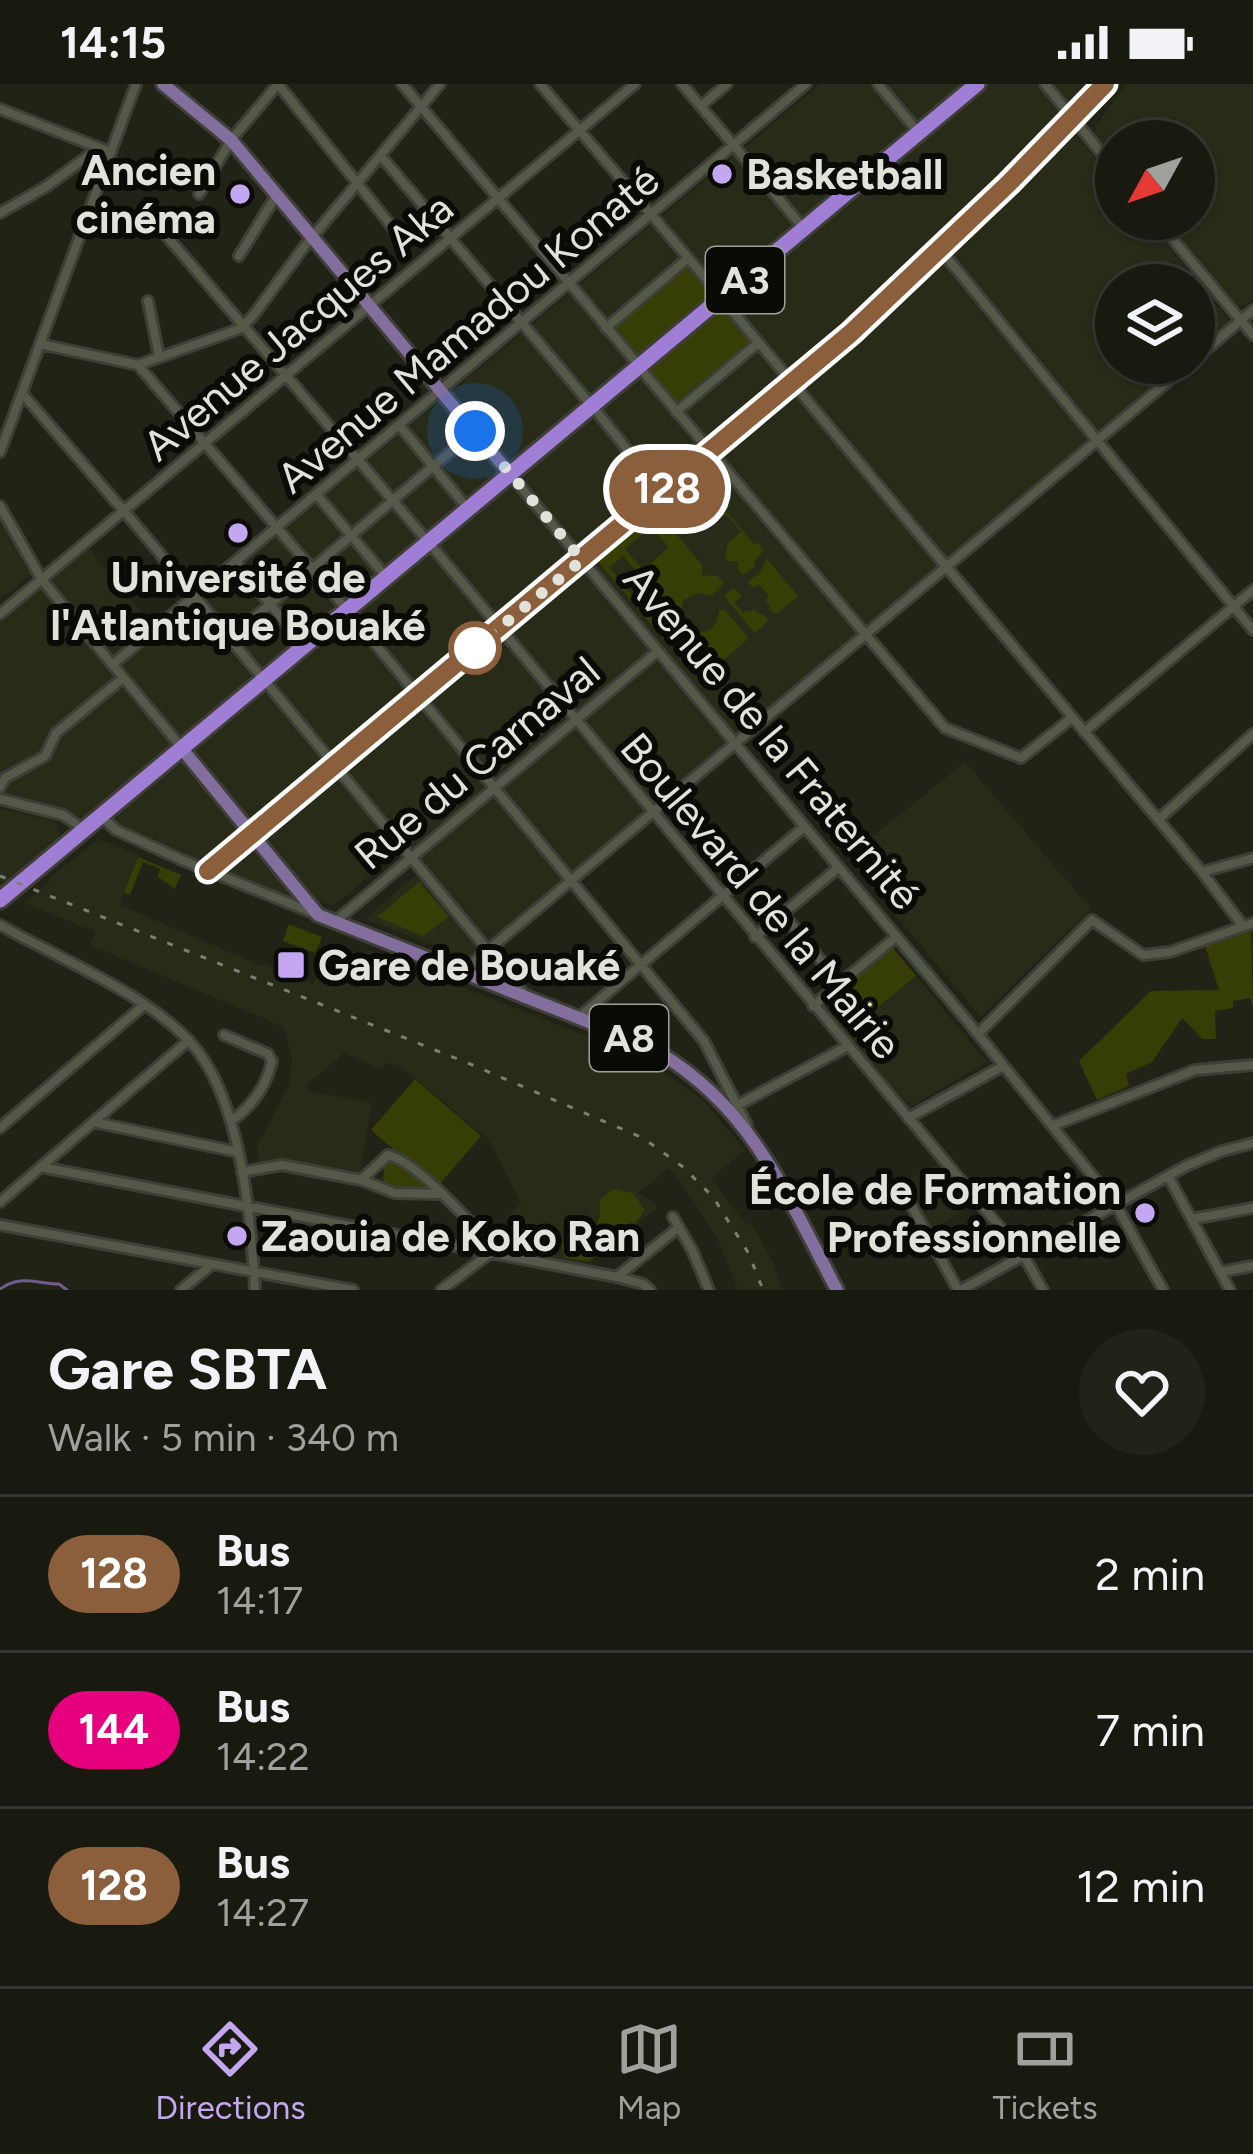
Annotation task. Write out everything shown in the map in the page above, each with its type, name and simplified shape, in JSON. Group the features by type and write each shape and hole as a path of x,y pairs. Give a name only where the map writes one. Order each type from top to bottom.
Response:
{"highway":[{"name":"A3","path":"720,296 965,84"},
{"name":"A3","path":"0,900 589,403 977,84"},
{"name":"A3","path":"261,677 508,472"},
{"name":"A3","path":"0,890 180,747"}],"main road":[{"name":"Avenue de la Fraternité","path":"163,84 231,140 508,472"},
{"name":"A8","path":"180,747 318,914 642,1043 720,1098 750,1134 837,1290"}],"street":[{"path":"0,452 136,84"},
{"path":"199,194 231,140 278,84 393,228"},
{"path":"401,84 948,730 1021,758 1072,718"},
{"path":"40,344 138,365 243,326 440,84"},
{"path":"540,84 1248,924 1170,952 1143,955 1092,920 978,1034"},
{"name":"Avenue Jacques Aka","path":"0,614 635,84"},
{"path":"682,84 800,224"},
{"path":"700,106 727,84"},
{"name":"Avenue Mamadou Konaté","path":"112,665 806,84"},
{"path":"878,84 915,128"},
{"path":"1045,84 1095,145"},
{"path":"208,871 851,333 1105,84"},
{"path":"0,109 111,153"},
{"path":"0,213 100,148"},
{"path":"381,156 662,493"},
{"path":"239,256 277,196"},
{"name":"Boulevard de la Mairie","path":"147,213 360,460 1024,1256 1043,1290"},
{"path":"1174,240 1253,335"},
{"path":"939,248 1253,630"},
{"path":"606,328 687,259"},
{"path":"148,301 159,356"},
{"path":"1215,342 1253,310"},
{"path":"676,412 758,343"},
{"path":"138,365 704,1041 750,1134"},
{"path":"463,971 1164,384"},
{"path":"22,393 526,997"},
{"path":"400,426 464,504"},
{"path":"229,639 475,431"},
{"name":"Avenue de la Fraternité","path":"508,472 1116,1204 1163,1290"},
{"path":"317,495 382,572"},
{"name":"A8","path":"0,506 42,580 180,747"},
{"path":"236,563 300,640"},
{"path":"1084,732 1253,590"},
{"name":"Rue du Carnaval","path":"336,921 658,651"},
{"path":"0,787 5,778 42,759 56,733 123,678"},
{"path":"1157,820 1253,734"},
{"path":"0,799 55,812 78,825"},
{"path":"101,816 116,830 318,914"},
{"path":"578,1018 804,827"},
{"path":"1202,872 1253,858"},
{"path":"755,937 838,868"},
{"path":"783,914 840,984"},
{"path":"0,926 144,1005 189,1040 212,1070 227,1103 242,1172 255,1290"},
{"path":"813,1006 896,937"},
{"path":"0,1128 144,1005"},
{"path":"224,1035 268,1054 272,1061 258,1096 231,1121"},
{"path":"0,1202 189,1040"},
{"path":"738,1106 848,1046"},
{"path":"1052,1126 1195,1070 1253,1065"},
{"path":"908,1118 1004,1066"},
{"path":"94,1122 238,1152"},
{"path":"904,1192 960,1290 1168,1176 1222,1150 1253,1143"},
{"path":"361,1180 391,1155 430,1182 482,1236 485,1252"},
{"path":"242,1172 282,1166 361,1180 395,1193 440,1194"},
{"path":"40,1167 617,1277 650,1290"},
{"path":"1168,1176 1229,1290"},
{"path":"1192,1219 1253,1208"},
{"path":"673,1217 709,1290"},
{"path":"0,1225 353,1290"},
{"path":"617,1277 679,1227"},
{"path":"441,1290 485,1252"},
{"path":"181,1290 211,1264"},
{"path":"1220,1272 1253,1266"}],"shaded area":[{"path":"820,84 1102,84 1065,122 1095,158 1095,240 1162,240 1182,264 1095,264 1095,384 1158,384 736,735 449,394"},
{"path":"1127,84 1253,84 1253,299 1246,305 1237,305 1215,279 1215,264 1203,264 1183,240 1215,240 1215,120 1100,120"},
{"path":"1215,304 1231,323 1215,336"},
{"path":"440,401 503,477 265,675 202,599"},
{"path":"510,485 726,744 469,959 365,919 424,867 272,684"},
{"path":"0,520 31,575 0,599"},
{"path":"88,548 159,634 193,607 398,852 333,906 312,899 180,741 87,817 0,796 0,621"},
{"path":"183,761 291,890 285,895 116,828 118,815"},
{"path":"965,762 1091,909 981,1017 847,857"},
{"path":"0,808 49,820 60,833 0,889"},
{"path":"99,839 139,855 120,905 262,966 313,984 321,967 332,971 368,950 656,1066 704,1101 745,1150 711,1178 746,1225 751,1223 782,1290 738,1290 719,1242 669,1168 638,1193 657,1208 587,1265 511,1252 526,1239 506,1217 521,1203 488,1139 399,1065 386,1063 383,1070 344,1053 306,1091 372,1103 360,1173 283,1159 259,1165 257,1147 289,1084 292,1060 284,1027 90,945 95,932 25,903"},
{"path":"891,946 987,1062 910,1107 820,1003"},
{"path":"939,1163 974,1205 932,1229 905,1181"}],"green space":[{"path":"685,265 713,298 640,360 612,327"},
{"path":"723,307 751,340 675,403 647,370"},
{"path":"716,492 715,498 764,550 743,575 736,561 725,557 728,543 741,532 728,516 702,510 686,523 681,518"},
{"path":"654,507 702,565 702,575 718,576 724,584 712,596 697,593 684,600 683,623 677,628 670,620 674,615 623,556 609,567 659,628 663,625 670,633 660,635 595,558 621,542 619,538","holes":["651,527 669,547 643,570 625,549"]},
{"path":"767,559 798,596 777,614 769,610 769,596 759,584 753,588 748,582"},
{"path":"733,588 742,596 734,602 743,612 754,610 768,618 755,633 724,596"},
{"path":"719,610 725,610 749,638 712,670 707,664 711,659 694,639 689,642 684,636 689,630 710,629"},
{"path":"138,857 181,875 175,889 158,877 160,869 143,862 130,895 124,893"},
{"path":"419,882 449,917 423,936 377,917"},
{"path":"289,924 322,937 315,953 283,941"},
{"path":"1251,927 1253,1008 1250,998 1215,1011 1216,1039 1202,1039 1182,1018 1152,1062 1126,1074 1129,1086 1097,1100 1079,1061 1151,991 1219,990 1205,946"},
{"path":"891,946 916,976 863,1019 838,989"},
{"path":"415,1079 481,1136 437,1187 371,1130"},
{"path":"389,1160 421,1176 433,1194 401,1192 383,1185"},
{"path":"614,1189 633,1193 645,1210 589,1261 564,1258 562,1244 595,1230 600,1199"}],"waterway":[{"path":"0,1289 29,1281 59,1284 67,1290"}],"railway":[{"path":"0,876 643,1138 683,1167 713,1197 749,1254 763,1290"}],"bus line":[{"name":"128","path":"208,871 851,333 1105,84"}],"place":[{"name":"Basketball","path":"722,174"},
{"name":"Ancien cinéma","path":"240,194"},
{"name":"Université de l'Atlantique Bouaké","path":"238,533"},
{"name":"Gare de Bouaké","path":"291,965"},
{"name":"École de Formation Professionnelle","path":"1145,1213"},
{"name":"Zaouia de Koko Ran","path":"237,1236"}],"route":[{"path":"475,431 582,560 475,648"}]}
